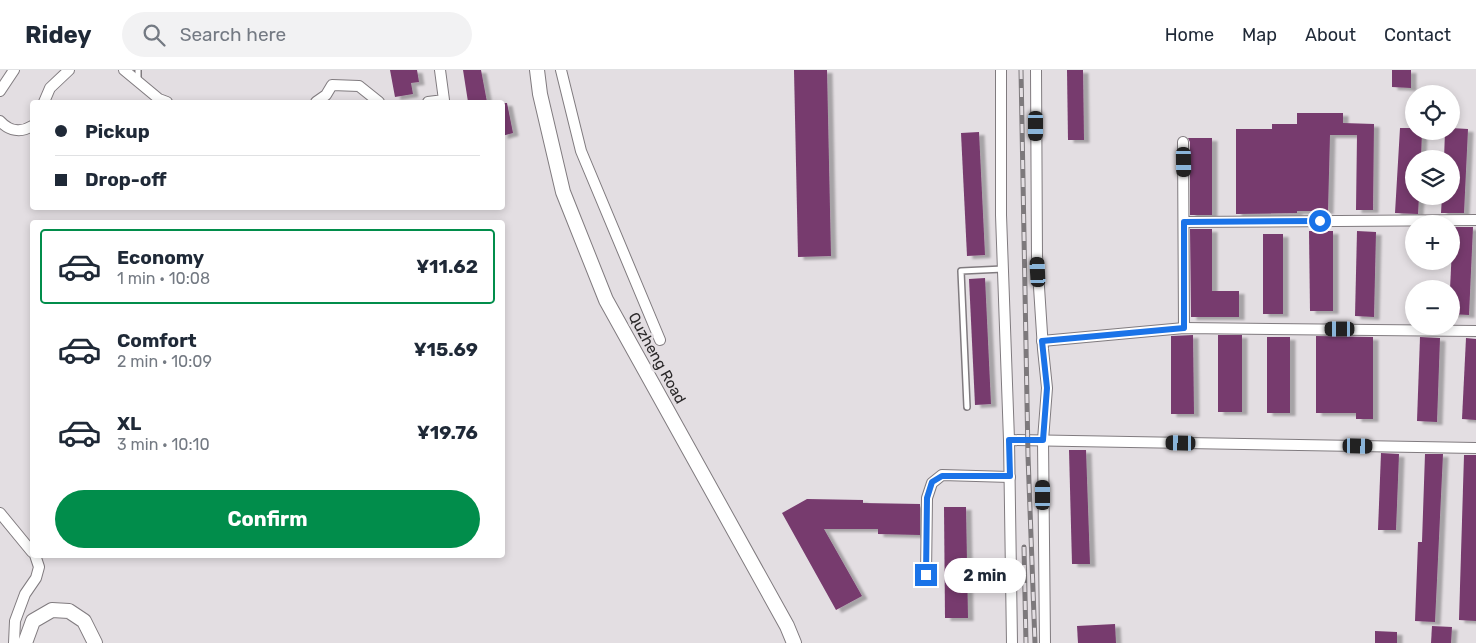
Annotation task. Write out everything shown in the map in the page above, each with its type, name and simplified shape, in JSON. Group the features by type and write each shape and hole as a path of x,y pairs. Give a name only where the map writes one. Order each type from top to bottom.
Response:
{"main road":[{"name":"Quzheng Road","path":"536,70 563,192 606,300 787,626 794,643"},
{"path":"25,643 33,621 52,610 69,611 84,622 95,643"}],"street":[{"path":"0,91 14,70"},
{"path":"45,100 50,88 69,70"},
{"path":"124,70 163,100"},
{"path":"440,70 444,100"},
{"path":"561,70 581,151 660,340"},
{"path":"1001,70 1001,215 1010,476 1012,643"},
{"path":"1036,70 1037,256 1047,388 1043,440 1045,643"},
{"path":"319,100 326,95 332,85 359,86 376,100"},
{"path":"0,122 12,130 20,131 30,127"},
{"path":"1183,142 1184,328"},
{"path":"1184,222 1476,220"},
{"path":"1042,341 1184,328 1476,331"},
{"path":"1009,440 1476,448"},
{"path":"926,575 927,498 932,482 942,476 1010,476"},
{"path":"0,512 30,550"},
{"path":"14,643 16,621 25,594 36,578 39,567 36,558"}],"lane":[{"path":"138,70 138,81"},
{"path":"967,407 961,271 1003,269"}],"building":[{"path":"390,70 417,70 419,82 411,83 413,94 395,97"},
{"path":"463,70 481,70 487,100 468,100"},
{"path":"794,70 827,70 831,256 798,257"},
{"path":"1067,70 1083,70 1084,140 1068,140"},
{"path":"1392,70 1411,70 1411,85 1405,85 1405,88 1392,87"},
{"path":"505,103 507,103 513,133 505,135"},
{"path":"1297,113 1343,113 1343,123 1374,124 1373,210 1356,210 1357,135 1330,135 1328,211 1236,214 1236,129 1272,129 1272,124 1297,124"},
{"path":"1400,128 1405,128 1405,140 1422,140 1421,150 1405,150 1405,205 1418,205 1418,214 1395,213"},
{"path":"1460,129 1468,129 1464,213 1441,213 1441,205 1460,205 1460,150 1444,150 1445,140 1460,140"},
{"path":"979,132 985,255 967,256 961,133"},
{"path":"1188,138 1212,138 1212,215 1190,215 1190,142"},
{"path":"1460,227 1473,227 1469,315 1460,314 1460,280 1450,280 1451,270 1460,270"},
{"path":"1190,229 1212,229 1212,291 1239,291 1239,317 1191,317"},
{"path":"1309,231 1333,231 1333,311 1310,311"},
{"path":"1357,231 1376,232 1374,317 1355,316"},
{"path":"1263,234 1283,234 1283,314 1263,314"},
{"path":"985,278 991,404 975,405 969,279"},
{"path":"1193,335 1194,414 1171,414 1171,336"},
{"path":"1218,335 1242,335 1242,412 1218,412"},
{"path":"1316,336 1373,337 1373,419 1356,419 1356,413 1316,413"},
{"path":"1267,337 1290,337 1290,413 1267,413"},
{"path":"1420,337 1440,338 1437,422 1417,421"},
{"path":"1466,338 1476,339 1476,420 1462,419"},
{"path":"1069,450 1086,450 1090,564 1072,564"},
{"path":"1381,453 1399,454 1396,530 1378,530"},
{"path":"1425,454 1443,454 1435,622 1415,621 1418,542 1422,542"},
{"path":"1464,455 1476,455 1476,621 1459,620"},
{"path":"807,499 863,500 863,503 920,504 920,535 878,534 878,529 824,529 862,596 836,610 782,513"},
{"path":"944,507 966,507 968,618 945,618"},
{"path":"1115,624 1116,643 1078,643 1077,626"},
{"path":"1432,626 1452,627 1451,643 1431,643"},
{"path":"1375,631 1397,632 1397,643 1375,643"}],"railway":[{"path":"1021,70 1028,456 1035,643"},
{"path":"1024,547 1026,643"}],"route":[{"path":"926,575 927,498 932,482 942,476 1010,476 1009,440 1043,440 1047,388 1042,341 1184,328 1184,222 1320,221"}]}
